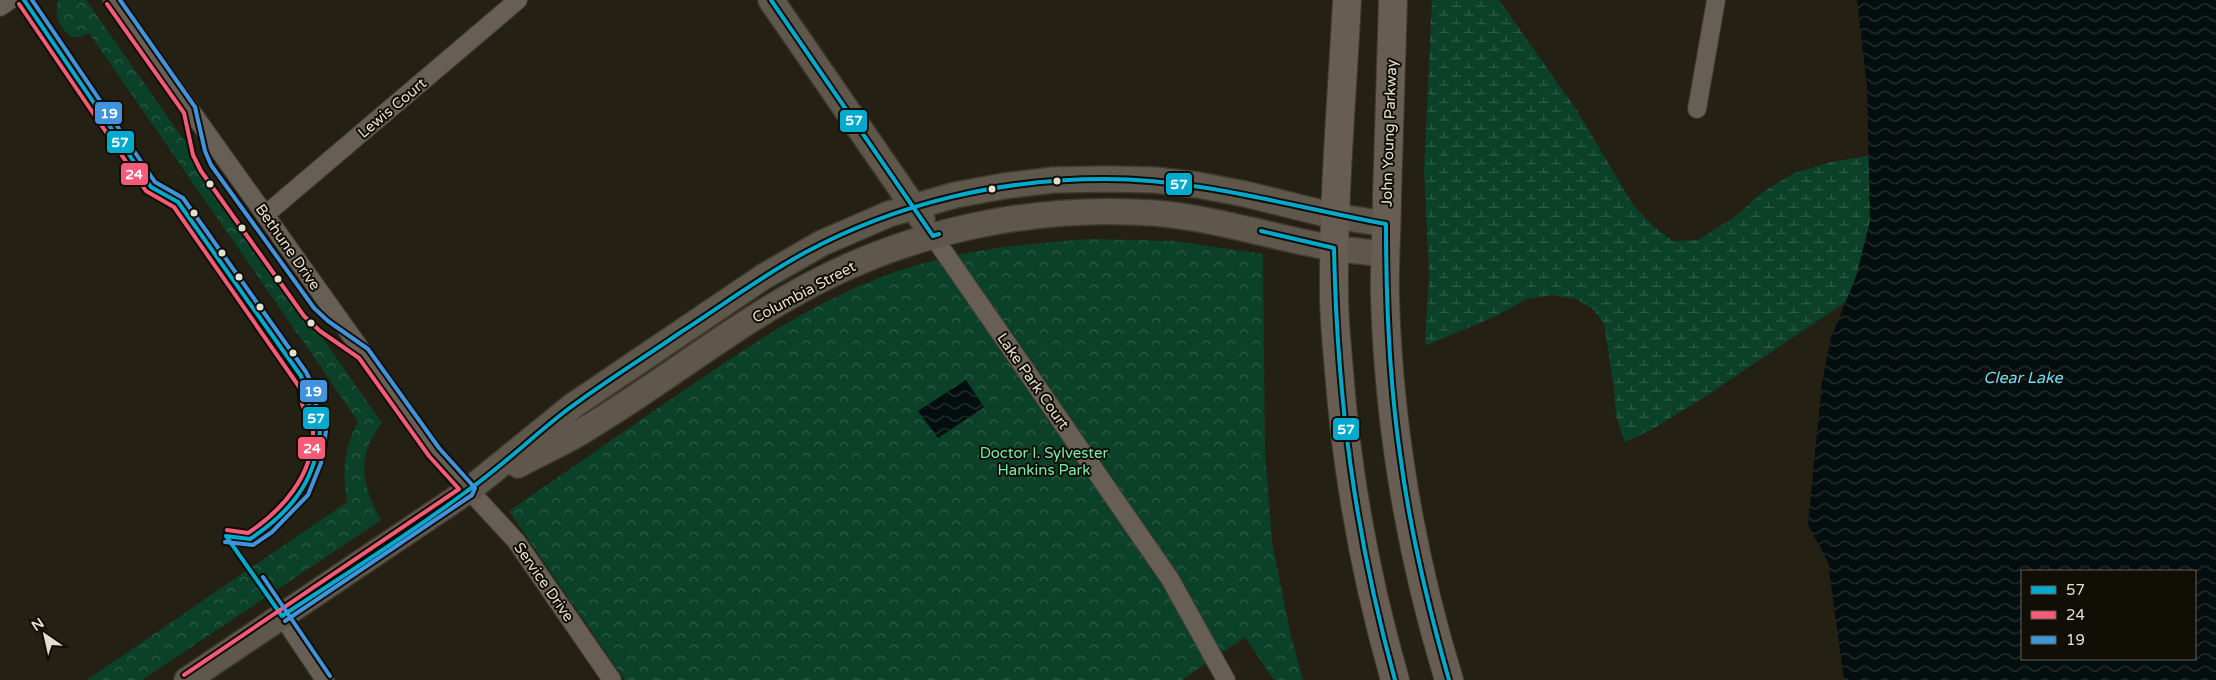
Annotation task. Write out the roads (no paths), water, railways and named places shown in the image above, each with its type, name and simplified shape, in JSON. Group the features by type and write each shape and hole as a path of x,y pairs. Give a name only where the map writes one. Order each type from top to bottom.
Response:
{"main road":[{"path":"1347,0 1334,216 1334,298 1343,416 1358,527 1394,680"},
{"name":"John Young Parkway","path":"1393,0 1386,224 1387,350 1393,417 1404,497 1418,565 1449,680"}],"street":[{"path":"0,7 10,0"},
{"name":"Bethune Drive","path":"112,0 434,452 469,490"},
{"name":"Lewis Court","path":"265,215 518,0"},
{"path":"771,0 933,236"},
{"path":"1697,109 1716,0"},
{"name":"Columbia Street","path":"187,680 469,490 574,405 763,277 822,243 889,214 955,195 1004,186 1053,180 1107,178 1155,180 1198,185 1245,194 1334,216 1386,224"},
{"name":"Columbia Street","path":"469,490 584,430 792,295 860,261 933,236 1005,220 1041,215 1084,212 1156,213 1204,220 1334,248 1386,254"},
{"name":"Lake Park Court","path":"933,236 1170,579 1226,680"},
{"name":"Service Drive","path":"469,490 516,542 612,680"},
{"path":"282,616 325,680"}],"water":[{"name":"Clear Lake","path":"1857,0 2216,0 2216,680 1844,680 1828,562 1808,525 1822,382 1831,338 1857,274 1870,221 1867,87"},
{"path":"966,380 984,407 938,438 918,411"}],"park label":[{"name":"Doctor I. Sylvester Hankins Park","path":"1044,462"}]}
